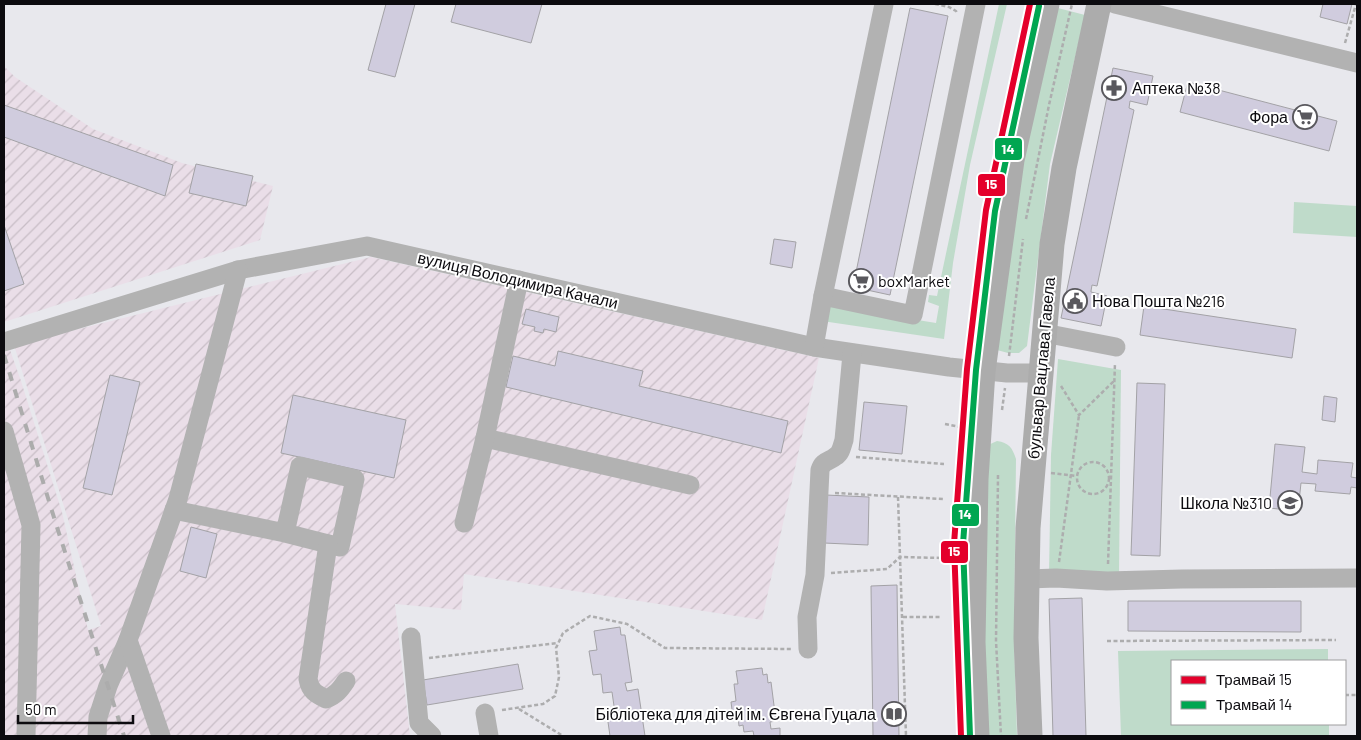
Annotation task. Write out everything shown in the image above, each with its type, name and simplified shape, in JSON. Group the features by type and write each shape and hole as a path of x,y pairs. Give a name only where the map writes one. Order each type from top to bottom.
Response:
{"main road":[{"path":"977,736 973,642 976,479 983,371 1012,160 1047,4"},
{"name":"бульвар Вацлава Гавела","path":"1030,736 1026,638 1028,528 1048,376 1044,333 1052,244 1064,168 1099,4"}],"street":[{"path":"814,347 884,4"},
{"path":"823,296 914,315 976,4"},
{"path":"1115,4 1357,63"},
{"name":"вулиця Володимира Качали","path":"4,342 238,270 367,246 814,347 852,354 983,371 1048,376"},
{"path":"97,736 98,717 108,686 128,640 174,510 238,270"},
{"path":"464,523 485,438 519,280"},
{"path":"1044,333 1116,347"},
{"path":"808,649 807,617 815,574 818,492 821,466 826,460 837,456 844,440 852,354"},
{"path":"4,431 31,525 26,736"},
{"path":"485,438 690,485"},
{"path":"174,510 285,533 340,547 355,478 300,466 285,533"},
{"path":"328,544 308,679 315,694 326,699 340,690 346,681"},
{"path":"1028,580 1056,578 1107,581 1357,578"},
{"path":"411,637 419,723 432,736"},
{"path":"128,640 161,736"},
{"path":"485,713 489,736"}],"path":[{"path":"935,4 949,7 956,11 958,18"},
{"path":"1344,47 1356,4"},
{"path":"1107,581 1116,347"},
{"path":"1048,376 1079,415"},
{"path":"1056,578 1079,415 1115,380"},
{"path":"945,424 962,428"},
{"path":"837,456 944,464"},
{"path":"1109,478 1105,468 1096,462 1083,464 1076,476 1077,483 1081,489 1093,494 1104,489 1112,475"},
{"path":"1045,472 1076,476"},
{"path":"818,492 943,499"},
{"path":"898,497 906,736"},
{"path":"815,574 887,568 900,557 942,558"},
{"path":"485,713 543,704 555,696 559,677 556,648 562,633 590,616 627,624 665,648 808,649"},
{"path":"903,617 942,617"},
{"path":"1108,641 1336,640"},
{"path":"413,660 558,643"},
{"path":"518,708 563,736"}],"shaded area":[{"path":"4,66 15,77 93,129 182,163 273,186 260,240 4,322"},
{"path":"371,257 819,358 762,620 464,574 461,610 395,604 410,736 4,736 4,333 62,512 88,630 101,626 14,345"}],"green space":[{"path":"999,4 1007,4 970,165 953,263 944,339 822,321 827,307 832,306 936,323 939,306 928,302 929,295 937,296"},
{"path":"1054,7 1085,15 1050,164 1027,346 1019,353 1008,353 997,350 1011,224"},
{"path":"1294,202 1357,206 1357,237 1293,233"},
{"path":"1058,359 1121,370 1119,576 1049,576 1051,455"},
{"path":"997,441 1010,446 1016,459 1014,640 1017,736 982,736 986,446"},
{"path":"1328,649 1328,660 1171,660 1171,725 1329,725 1329,736 1121,736 1118,651"}],"building":[{"path":"386,4 415,4 395,77 368,70"},
{"path":"456,4 542,4 531,43 451,22"},
{"path":"1323,4 1352,4 1347,24 1320,17"},
{"path":"910,8 948,16 890,295 853,287"},
{"path":"1113,68 1153,76 1147,105 1130,101 1129,108 1134,110 1097,286 1092,285 1091,291 1107,296 1101,326 1061,318"},
{"path":"1188,82 1337,121 1329,151 1180,112"},
{"path":"4,105 173,165 165,196 4,137"},
{"path":"196,164 253,176 246,206 189,193"},
{"path":"4,225 24,284 4,291"},
{"path":"774,239 796,242 792,268 770,264"},
{"path":"1144,306 1296,329 1292,358 1140,335"},
{"path":"526,309 559,317 556,332 544,329 543,333 534,331 535,327 522,324"},
{"path":"558,351 643,371 639,386 788,421 781,453 506,387 513,356 555,366"},
{"path":"110,375 140,382 112,495 83,488"},
{"path":"1137,383 1165,384 1160,556 1131,555"},
{"path":"293,395 406,420 394,478 281,453"},
{"path":"1324,396 1337,398 1335,422 1322,420"},
{"path":"864,402 907,406 902,454 859,450"},
{"path":"1275,444 1305,447 1302,472 1317,474 1318,460 1353,463 1351,477 1357,478 1357,488 1351,487 1350,494 1315,491 1316,484 1301,483 1298,511 1269,508"},
{"path":"826,495 869,497 868,545 824,543"},
{"path":"191,527 217,534 206,578 180,571"},
{"path":"897,585 899,736 873,736 871,586"},
{"path":"1082,598 1086,736 1053,736 1049,599"},
{"path":"1128,601 1301,601 1301,632 1128,631"},
{"path":"620,627 621,635 625,635 632,682 625,683 627,691 638,689 645,736 610,736 607,715 615,713 612,692 603,693 601,674 593,675 589,651 597,650 594,631"},
{"path":"518,664 523,689 427,705 423,680"},
{"path":"762,668 763,675 767,674 768,683 771,682 776,721 770,722 771,729 780,728 780,736 754,736 753,731 744,732 743,725 739,726 738,717 733,717 731,702 736,701 734,684 738,684 736,671"}],"railway":[{"path":"4,355 124,736"}],"tram line":[{"name":"15","path":"961,736 954,544 967,369 986,210 1030,4"},
{"name":"14","path":"970,736 963,544 976,370 995,211 1039,6"}],"place":[{"name":"Аптека №38","path":"1114,88"},
{"name":"Фора","path":"1305,117"},
{"name":"boxMarket","path":"861,281"},
{"name":"Нова Пошта №216","path":"1075,301"},
{"name":"Школа №310","path":"1290,503"},
{"name":"Бібліотека для дітей ім. Євгена Гуцала","path":"894,714"}]}
